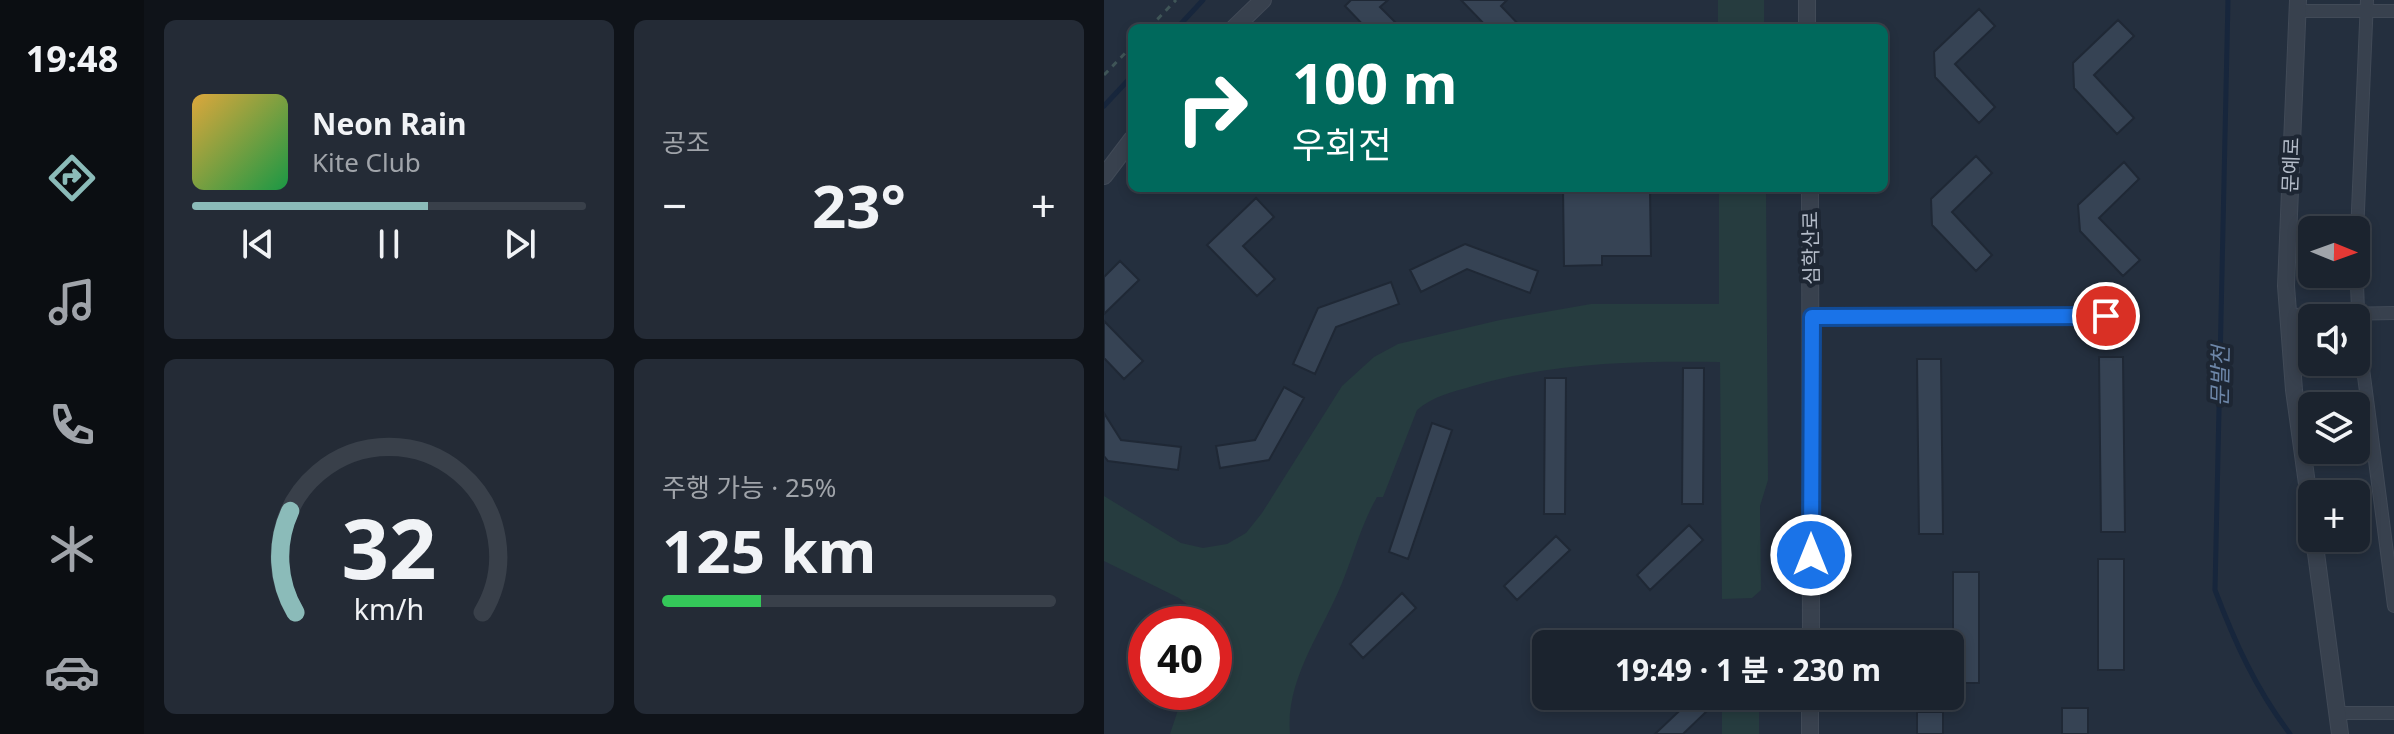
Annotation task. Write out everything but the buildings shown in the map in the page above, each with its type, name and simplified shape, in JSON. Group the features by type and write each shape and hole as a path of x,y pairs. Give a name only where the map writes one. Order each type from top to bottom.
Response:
{"street":[{"path":"1238,24 1263,0"},
{"path":"1807,0 1807,24"},
{"path":"2298,6 2367,6 2394,11"},
{"name":"문예로","path":"2298,6 2286,286 2308,480"},
{"path":"2358,304 2356,257 2367,6"},
{"path":"1104,176 1128,144"},
{"name":"심학산로","path":"1810,192 1811,630"},
{"path":"2370,314 2394,313"},
{"path":"2289,315 2298,315"},
{"path":"1812,317 2106,316"},
{"path":"2367,376 2390,547 2394,606"},
{"path":"2316,552 2340,734"},
{"path":"1810,710 1810,734"},
{"path":"2338,713 2394,713"}],"path":[{"path":"1153,24 1176,0"},
{"path":"1104,75 1128,50"}],"green space":[{"path":"1718,0 1764,0 1764,24 1718,24"},
{"path":"1719,192 1766,192 1768,480 1760,506 1761,590 1752,598 1722,599 1720,362 1596,365 1504,378 1444,395 1417,410 1383,497 1377,497 1371,508 1342,583 1299,675 1290,714 1290,734 1170,734 1178,710 1232,710 1232,606 1188,606 1179,598 1104,561 1104,496 1181,543 1203,548 1227,544 1246,533 1262,513 1342,386 1374,357 1398,344 1500,320 1591,304 1719,304"},
{"path":"1722,710 1759,710 1759,734 1722,734"}],"waterway":[{"path":"1181,24 1203,0"},
{"name":"문발천","path":"2228,0 2215,590 2247,665 2290,734"},
{"path":"1104,106 1128,80"}],"route":[{"path":"1811,555 1812,317 2106,316"}]}
